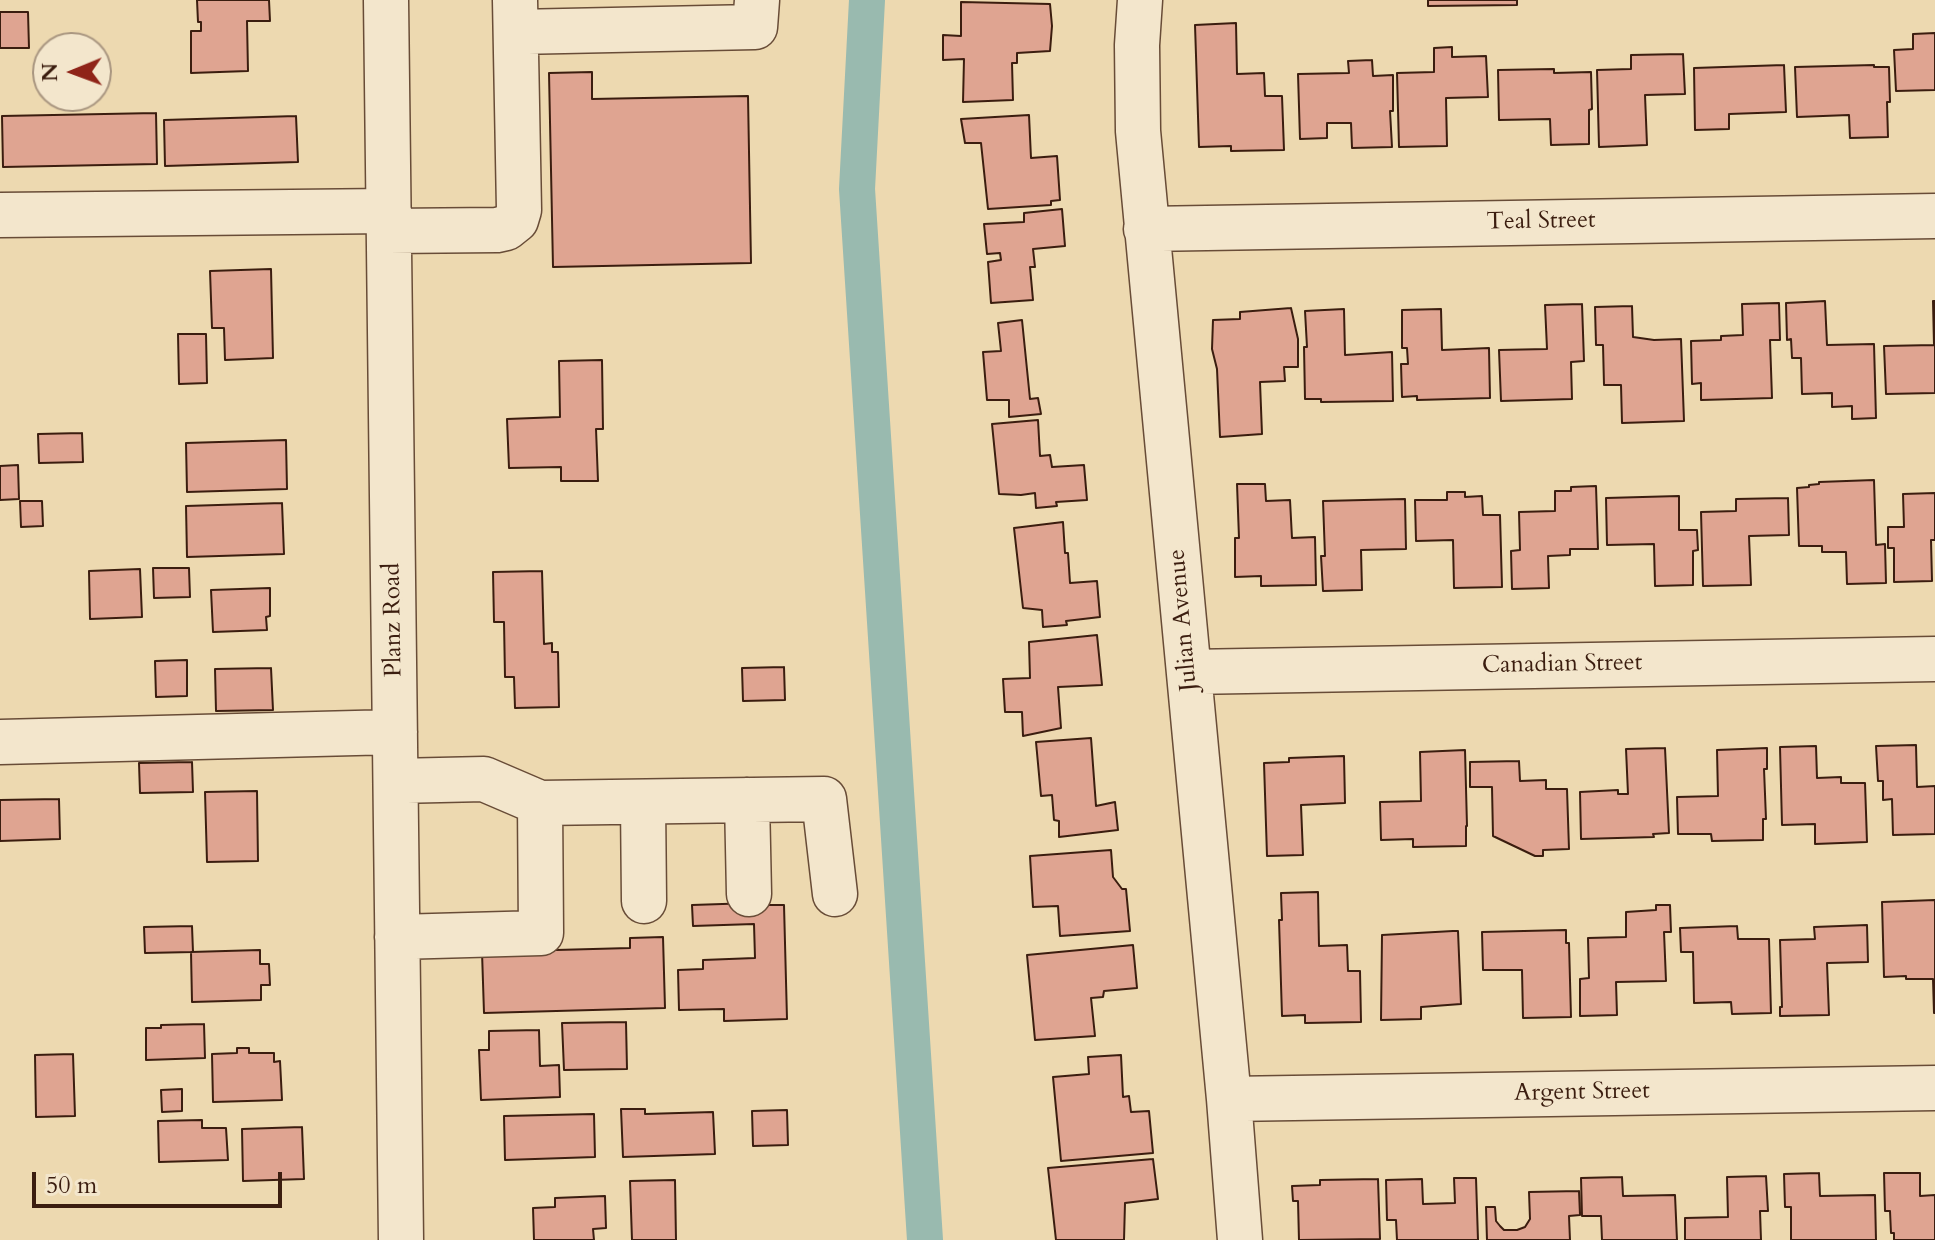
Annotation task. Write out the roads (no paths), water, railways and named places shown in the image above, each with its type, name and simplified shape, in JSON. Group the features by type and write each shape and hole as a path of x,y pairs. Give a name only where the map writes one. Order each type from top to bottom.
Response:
{"street":[{"name":"Planz Road","path":"386,0 401,1240"},
{"path":"0,215 389,221 497,230 506,228 516,220 519,210 515,16 755,27 757,0"},
{"name":"Julian Avenue","path":"1140,0 1138,131 1240,1240"},
{"name":"Teal Street","path":"1146,229 1935,216"},
{"name":"Canadian Street","path":"1189,672 1935,659"},
{"path":"0,742 395,732"},
{"path":"396,781 484,779 540,803 824,799 835,894"},
{"path":"747,800 749,894"},
{"path":"643,802 644,901"},
{"path":"397,937 541,933 540,803"},
{"name":"Argent Street","path":"1229,1099 1935,1088"}],"waterway":[{"path":"867,0 857,189 925,1240"}]}
